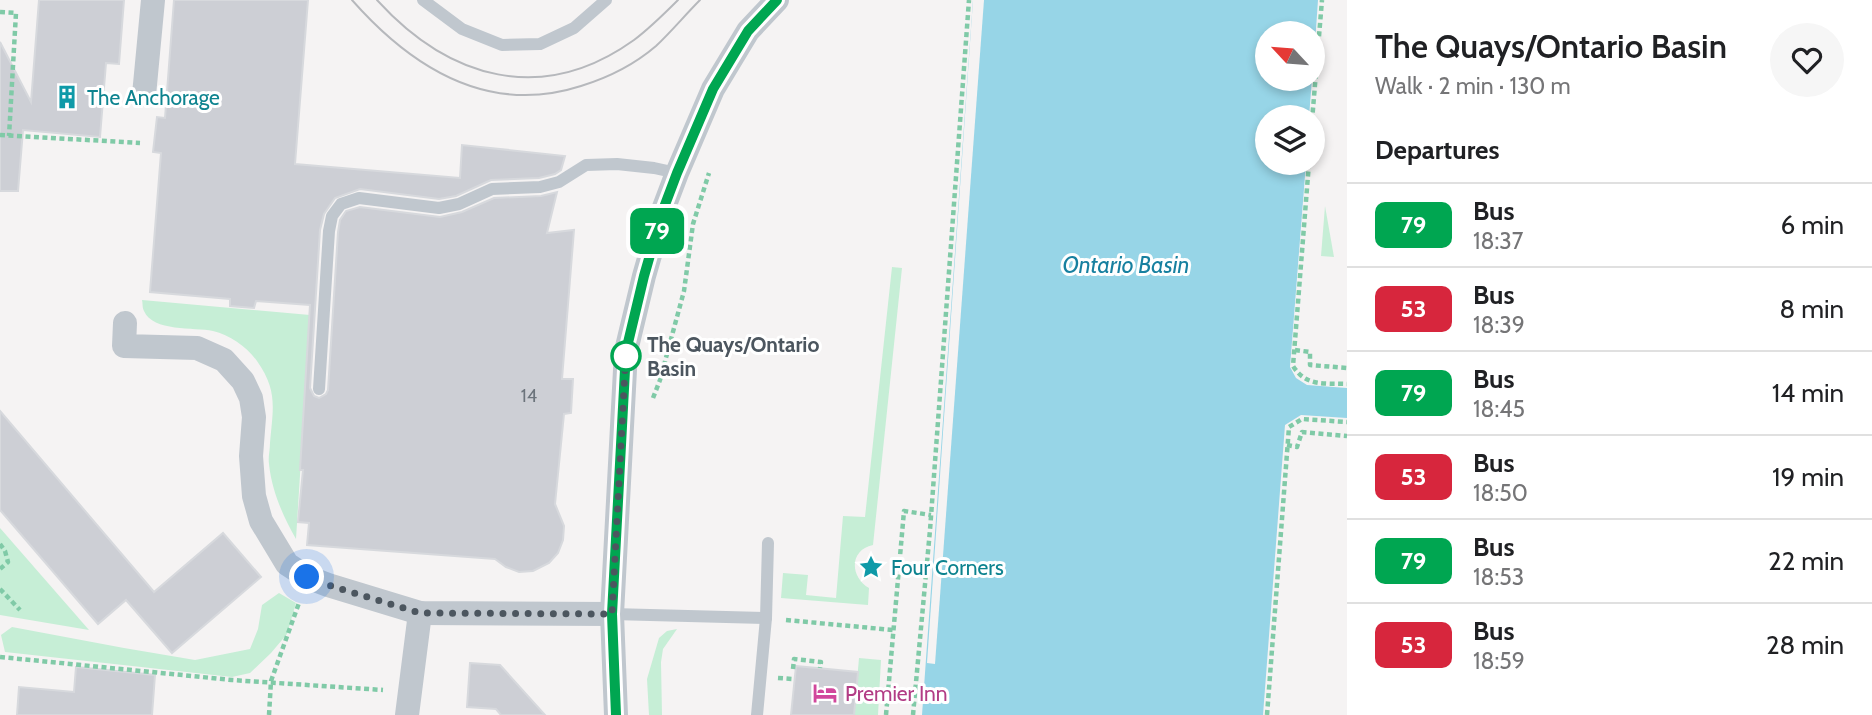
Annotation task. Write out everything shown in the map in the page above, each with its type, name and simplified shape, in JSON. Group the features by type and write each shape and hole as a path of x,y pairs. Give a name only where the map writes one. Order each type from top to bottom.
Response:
{"street":[{"path":"144,95 153,0"},
{"path":"616,715 612,614 626,351 644,276 677,173 713,89 748,31 776,0"},
{"path":"125,334 197,348 224,360 243,381 251,398 254,417 251,456 254,496 261,522 287,565 307,577 420,613 612,614"},
{"path":"409,704 420,613"}],"lane":[{"path":"423,0 462,29 502,46 540,44 574,28 606,0"},
{"path":"319,389 329,231 332,216 341,204 359,198 439,208 459,204 492,189 540,187 559,183 586,165 654,167 677,173"},
{"path":"757,715 766,618 768,543"},
{"path":"612,614 766,618"}],"path":[{"path":"913,715 970,0"},
{"path":"1313,105 1322,0"},
{"path":"0,12 16,13 9,136"},
{"path":"0,135 140,143"},
{"path":"652,400 684,291 692,224 710,172"},
{"path":"1308,175 1293,366 1299,376 1308,381 1347,384"},
{"path":"1295,349 1310,352 1310,365 1347,368"},
{"path":"1267,715 1289,427 1302,419 1347,422"},
{"path":"1287,446 1297,447 1302,432 1347,436"},
{"path":"886,715 904,511 931,515"},
{"path":"0,544 8,562 0,569"},
{"path":"269,715 271,681 307,577"},
{"path":"0,589 20,610"},
{"path":"766,618 893,629"},
{"path":"0,657 232,680 271,681 409,704"},
{"path":"793,669 794,659 821,662 820,668"}],"green space":[{"path":"1325,206 1334,257 1321,256"},
{"path":"892,267 902,268 873,545 860,552 855,564 858,577 869,588 868,605 781,598 783,573 808,575 806,595 836,598 843,516 865,517"},
{"path":"142,300 310,315 296,539 275,494 270,474 271,391 257,361 238,342 226,335 165,326 156,322 144,311"},
{"path":"0,528 89,630 0,615"},
{"path":"279,593 296,603 287,634 250,673 232,677 5,652 1,635 12,627 195,660 250,649 258,629 262,605"},
{"path":"677,629 663,649 662,715 649,715 647,679 659,638 667,631"},
{"path":"859,658 881,660 878,715 854,715"}],"water":[{"name":"Ontario Basin","path":"973,0 1318,0 1317,21 1255,21 1255,91 1311,91 1310,105 1255,105 1255,175 1305,175 1290,367 1296,378 1307,385 1347,388 1347,418 1301,415 1285,425 1263,715 922,715"}],"pier":[{"path":"973,0 984,0 935,664 927,663"}],"building":[{"name":"The Anchorage","path":"39,0 124,0 119,64 106,63 100,137 23,130 18,191 0,191 0,42 31,102"},
{"path":"174,0 308,0 295,164 460,178 462,145 565,156 561,170 555,174 539,178 491,180 456,196 439,199 360,189 335,198 324,214 320,230 310,388 314,396 319,398 328,390 338,232 340,220 346,211 360,207 440,217 462,212 494,198 541,196 557,192 547,233 574,230 562,379 573,379 571,413 564,414 555,504 564,526 563,540 558,553 549,563 533,571 519,572 495,559 307,545 309,523 298,522 303,470 300,470 310,305 256,301 254,308 230,306 230,299 150,292 161,153 153,152 157,117 165,118"},
{"path":"0,411 154,592 223,533 261,577 172,653 126,600 98,624 0,510"},
{"path":"470,663 500,665 545,715 501,715 496,709 467,707"},
{"name":"Premier Inn","path":"796,666 858,672 854,715 791,715"},
{"path":"76,667 155,675 152,715 17,715 19,687 74,692"}],"tram line":[{"path":"352,0 400,46 426,65 454,80 483,90 514,95 547,94 581,86 620,70 656,46 700,0"},
{"path":"377,0 405,27 435,49 466,65 498,74 531,77 565,73 599,60 634,40 678,0"}],"bus line":[{"name":"79","path":"616,715 612,614 626,351 663,210 713,89 748,31 777,0"}],"place":[{"name":"The Anchorage","path":"67,97"},
{"name":"The Quays/Ontario Basin","path":"626,356"},
{"name":"Four Corners","path":"871,567"},
{"name":"Premier Inn","path":"825,693"}],"route":[{"path":"307,577 420,613 612,614 626,351 626,356"}]}
